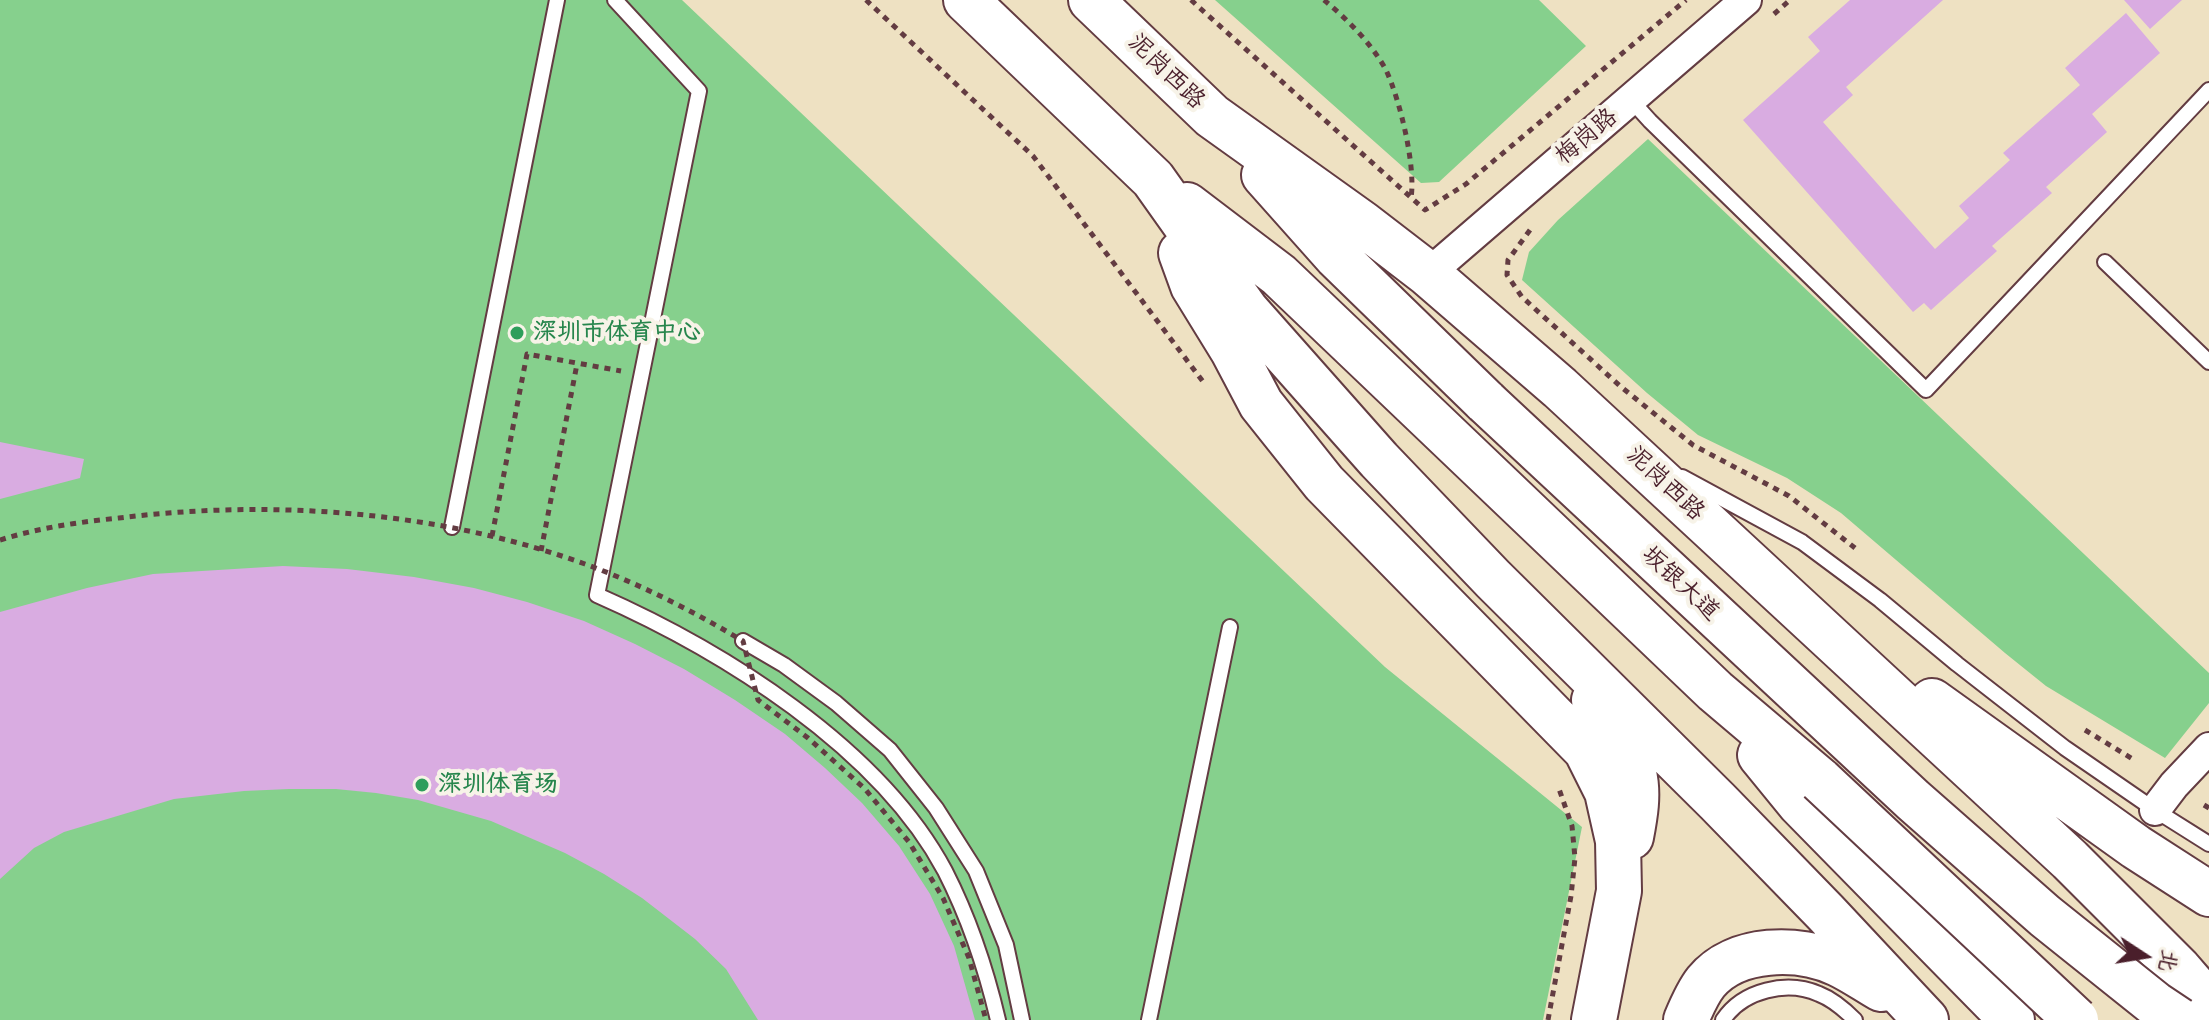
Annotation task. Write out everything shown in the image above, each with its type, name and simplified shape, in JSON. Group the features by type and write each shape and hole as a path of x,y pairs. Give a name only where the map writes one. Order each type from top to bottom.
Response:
{"main road":[{"path":"966,0 1153,179 1279,275 1715,691 1810,792 2012,1020"},
{"name":"泥岗西路","path":"1091,0 1212,116 1428,274 1560,388 2070,860 2179,969 2209,1004"},
{"name":"坂银大道","path":"1212,116 1337,257 1486,402 1913,800 2045,916 2179,1020"},
{"path":"1153,179 1246,310 1379,460 1493,579 1805,891 1920,1014"},
{"path":"1153,179 1193,286 1261,404 1324,483 1586,750 1607,792 1618,841 1619,891"},
{"path":"1816,624 1937,704 2146,829 2209,894"},
{"path":"1548,632 1604,715 1634,773 1637,802 1594,1020"},
{"path":"1810,792 2076,1020"},
{"path":"1686,1020 1715,1001 1733,962 1756,954 1781,952 1805,953 1837,963 1920,1014"}],"street":[{"name":"梅岗路","path":"1428,274 1746,0"},
{"path":"2146,829 2174,785 2209,748"}],"lane":[{"path":"452,527 557,0"},
{"path":"615,0 699,91 597,595 647,617 739,670 781,698 866,769 911,819 944,870 988,976 998,1020"},
{"path":"1631,100 1926,390 2209,90"},
{"path":"2105,262 2209,362"},
{"path":"1622,444 1802,542 1880,600 2065,748 2146,829 2209,844"},
{"path":"1149,1020 1230,627"},
{"path":"743,641 784,665 836,703 890,750 936,808 976,871 1006,945 1022,1020"},
{"path":"1715,1001 1728,1013 1748,997 1771,988 1796,988 1820,994 1855,1020"}],"path":[{"path":"1191,0 1425,210 1466,184 1686,0"},
{"path":"1324,0 1346,18 1386,71 1404,126 1412,178 1411,198"},
{"path":"492,536 527,354 642,374"},
{"path":"541,551 577,364"},
{"path":"0,540 92,521 173,511 252,509 343,513 452,527 492,536 584,563 638,586 743,641 758,700 808,738 865,789 909,842 943,898 969,958 986,1020"},
{"path":"1548,1020 1571,896"}],"green space":[{"name":"深圳市体育中心","path":"0,0 682,0 1385,667 1582,827 1543,1020 0,1020"},
{"path":"1215,0 1539,0 1586,46 1439,182 1421,183"},
{"path":"1648,139 2209,673 2209,703 2165,758 2046,686 1841,513 1787,478 1698,435 1522,280 1529,252 1558,220"}],"building":[{"path":"1850,0 1943,0 1846,87 1853,95 1823,122 1935,249 1969,218 1959,206 2010,160 2003,153 2080,85 2065,68 2126,13 2160,53 2092,114 2107,132 2046,187 2052,193 1992,246 1997,251 1931,310 1924,303 1913,312 1743,120 1820,51 1808,37"},
{"path":"2124,0 2182,0 2150,29"},
{"path":"0,442 84,459 80,478 0,499"},
{"name":"深圳体育场","path":"283,566 414,577 527,602 584,621 635,644 735,700 785,734 825,768 862,803 899,846 930,894 954,946 975,1020 758,1020 726,969 695,939 642,898 604,874 565,853 491,821 418,800 376,793 289,789 174,799 64,832 34,848 0,879 0,612 153,574"}],"place":[{"name":"深圳市体育中心","path":"517,333"},
{"name":"深圳体育场","path":"422,785"}]}
